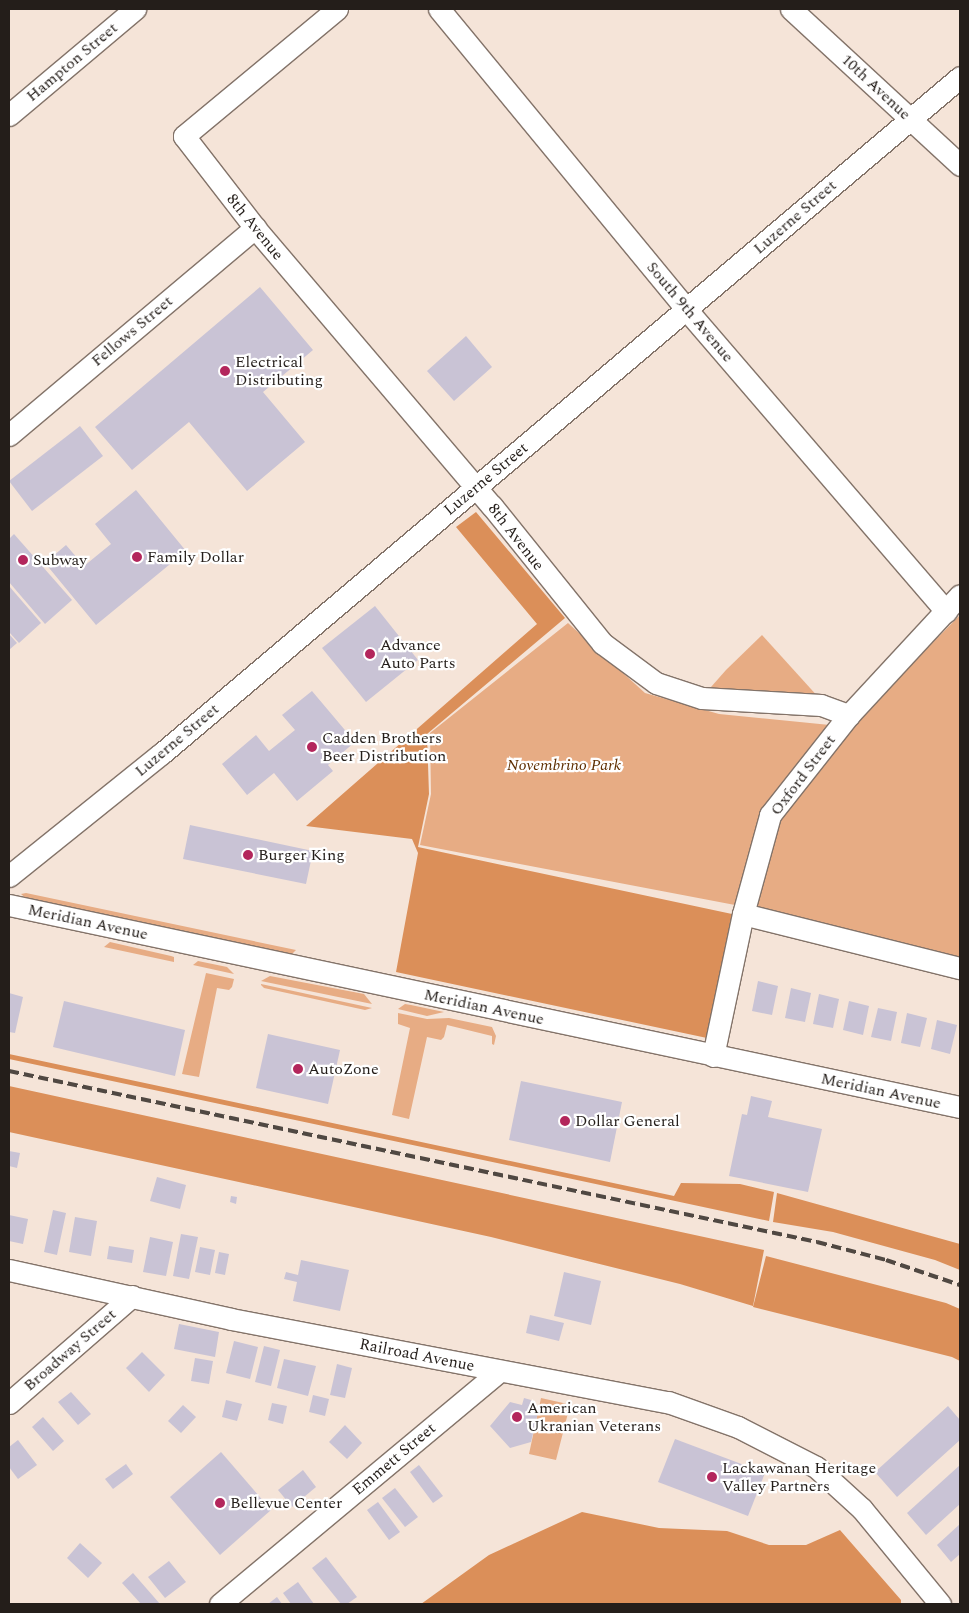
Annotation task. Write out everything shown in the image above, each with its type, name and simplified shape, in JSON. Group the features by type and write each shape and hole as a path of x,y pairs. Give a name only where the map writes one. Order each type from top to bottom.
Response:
{"street":[{"name":"Hampton Street","path":"9,115 135,9"},
{"name":"8th Avenue","path":"337,9 184,136 254,228 492,506 602,643 656,683 702,698 821,705 849,715"},
{"name":"South 9th Avenue","path":"439,9 686,309 946,611"},
{"name":"10th Avenue","path":"791,9 960,165"},
{"name":"Luzerne Street","path":"9,876 161,754 799,215 909,118 960,77"},
{"name":"Fellows Street","path":"9,434 254,228"},
{"name":"Oxford Street","path":"713,1056 743,914 770,815 849,715 960,595"},
{"name":"Meridian Avenue","path":"9,905 960,1107"},
{"path":"743,914 960,968"},
{"name":"Railroad Avenue","path":"9,1270 231,1319 668,1402 738,1427 816,1467 862,1509 940,1604"},
{"name":"Broadway Street","path":"9,1403 132,1296"},
{"name":"Emmett Street","path":"220,1604 500,1371"}],"green space":[{"name":"Novembrino Park","path":"960,615 960,959 756,909 420,845 431,794 430,733 568,623 645,693 719,714 850,727"},
{"path":"762,635 820,699 713,689 711,687"},
{"path":"26,893 296,950 292,954 28,900 21,894"},
{"path":"110,942 171,956 174,957 174,962 104,947"},
{"path":"198,961 227,967 234,974 193,965"},
{"path":"206,973 234,979 229,990 217,988 199,1077 182,1074"},
{"path":"270,976 364,994 372,1004 261,981"},
{"path":"261,985 372,1008 365,1010 264,988"},
{"path":"405,1004 444,1012 427,1016 398,1009"},
{"path":"398,1013 427,1019 449,1018 492,1027 496,1036 494,1045 492,1044 492,1036 447,1025 444,1037 441,1040 427,1037 409,1119 392,1115 410,1028 398,1024"},
{"path":"541,1398 581,1407 579,1415 568,1413 556,1460 529,1454"}],"shaded area":[{"path":"476,512 565,618 427,734 429,794 418,847 732,914 707,1038 396,972 418,853 412,839 306,826 537,624 456,527"},
{"path":"9,1054 674,1196 681,1183 740,1184 774,1192 769,1221 9,1059"},
{"path":"9,1086 764,1250 753,1306 680,1284 491,1237 9,1132"},
{"path":"777,1193 960,1244 960,1270 935,1260 833,1232 773,1222"},
{"path":"766,1256 946,1303 960,1309 960,1361 952,1357 753,1307"},
{"path":"582,1512 659,1528 727,1531 769,1545 806,1545 840,1530 901,1600 901,1604 421,1604 489,1555"}],"building":[{"name":"Electrical Distributing","path":"260,287 313,350 263,392 305,442 247,491 189,422 132,470 95,427"},
{"path":"466,336 492,367 454,401 427,371"},
{"path":"80,426 103,456 32,511 9,481"},
{"name":"Family Dollar","path":"136,490 186,551 96,625 45,563 66,545 84,566 111,544 95,524"},
{"name":"Subway","path":"14,534 72,600 45,624 9,582 9,539"},
{"path":"9,586 41,623 19,643 9,632"},
{"name":"Advance Auto Parts","path":"375,606 418,660 366,702 322,648"},
{"path":"9,634 17,643 9,650"},
{"name":"Cadden Brothers Beer Distribution","path":"312,691 355,742 328,765 333,771 297,801 274,773 247,795 222,764 256,735 269,751 295,730 282,715"},
{"name":"Burger King","path":"190,825 313,851 306,884 183,859"},
{"path":"758,981 778,986 772,1015 752,1011"},
{"path":"791,988 811,993 805,1022 785,1018"},
{"path":"9,993 23,997 15,1033 9,1032"},
{"path":"819,994 839,999 833,1028 813,1024"},
{"path":"64,1001 185,1030 175,1076 53,1047"},
{"path":"849,1001 869,1006 863,1035 843,1030"},
{"path":"878,1008 897,1012 891,1041 871,1037"},
{"path":"907,1013 927,1018 920,1047 901,1043"},
{"path":"937,1020 957,1025 950,1054 931,1049"},
{"name":"AutoZone","path":"268,1034 340,1050 328,1104 256,1088"},
{"name":"Dollar General","path":"521,1081 622,1102 610,1162 509,1140"},
{"path":"751,1096 772,1101 768,1117 822,1129 808,1192 729,1176 742,1114 747,1115"},
{"path":"9,1151 20,1153 17,1168 9,1166"},
{"path":"157,1177 186,1185 180,1209 150,1201"},
{"path":"231,1196 237,1197 236,1204 230,1202"},
{"path":"53,1210 66,1213 57,1255 44,1252"},
{"path":"9,1215 28,1219 23,1244 9,1241"},
{"path":"75,1217 97,1221 91,1256 69,1252"},
{"path":"181,1234 198,1237 189,1279 173,1276"},
{"path":"150,1237 173,1242 166,1276 143,1272"},
{"path":"109,1246 134,1250 132,1263 107,1259"},
{"path":"200,1247 215,1250 210,1275 195,1272"},
{"path":"219,1252 229,1254 225,1275 215,1273"},
{"path":"301,1260 349,1270 340,1311 293,1301 297,1282 284,1279 286,1272 298,1275"},
{"path":"564,1272 601,1281 591,1325 554,1316"},
{"path":"530,1315 564,1323 559,1341 526,1333"},
{"path":"179,1324 219,1332 215,1357 174,1349"},
{"path":"234,1341 258,1347 250,1379 226,1373"},
{"path":"264,1346 280,1350 271,1386 255,1382"},
{"path":"142,1352 165,1375 149,1392 126,1368"},
{"path":"195,1358 213,1361 209,1384 191,1381"},
{"path":"284,1359 316,1366 308,1396 277,1388"},
{"path":"337,1364 352,1368 345,1398 330,1395"},
{"path":"71,1392 91,1414 78,1425 58,1402"},
{"path":"313,1395 329,1399 325,1416 309,1412"},
{"name":"American Ukranian Veterans","path":"524,1398 531,1400 530,1406 539,1408 531,1442 510,1448 490,1426 510,1402 522,1405"},
{"path":"226,1400 242,1404 237,1421 222,1417"},
{"path":"272,1403 287,1406 283,1424 268,1420"},
{"path":"183,1405 196,1417 181,1433 168,1421"},
{"path":"948,1406 960,1420 960,1440 897,1497 875,1472"},
{"path":"43,1417 64,1441 53,1451 32,1427"},
{"path":"345,1425 362,1443 347,1459 329,1442"},
{"name":"Lackawanan Heritage Valley Partners","path":"675,1439 765,1473 748,1516 658,1482"},
{"path":"18,1440 37,1465 18,1479 9,1467 9,1447"},
{"name":"Bellevue Center","path":"221,1452 271,1510 220,1555 170,1497"},
{"path":"126,1464 133,1474 113,1489 105,1479"},
{"path":"419,1465 443,1496 433,1503 410,1472"},
{"path":"960,1465 960,1504 926,1535 907,1513"},
{"path":"303,1470 316,1487 292,1507 278,1490"},
{"path":"395,1488 418,1517 405,1527 382,1498"},
{"path":"378,1502 400,1532 389,1540 367,1510"},
{"path":"960,1524 960,1554 951,1562 937,1545"},
{"path":"80,1543 102,1563 88,1578 67,1558"},
{"path":"326,1557 357,1597 347,1604 341,1604 312,1568"},
{"path":"169,1561 186,1582 165,1598 148,1577"},
{"path":"133,1573 160,1604 141,1604 122,1583"},
{"path":"298,1582 314,1604 291,1604 283,1593"},
{"path":"277,1597 282,1604 268,1604"}],"railway":[{"path":"9,1071 817,1242 886,1260 960,1285"}],"place":[{"name":"Electrical Distributing","path":"225,371"},
{"name":"Family Dollar","path":"137,557"},
{"name":"Subway","path":"23,560"},
{"name":"Advance Auto Parts","path":"370,654"},
{"name":"Cadden Brothers Beer Distribution","path":"312,747"},
{"name":"Burger King","path":"248,855"},
{"name":"AutoZone","path":"298,1069"},
{"name":"Dollar General","path":"565,1121"},
{"name":"American Ukranian Veterans","path":"517,1417"},
{"name":"Lackawanan Heritage Valley Partners","path":"712,1477"},
{"name":"Bellevue Center","path":"220,1503"}]}
